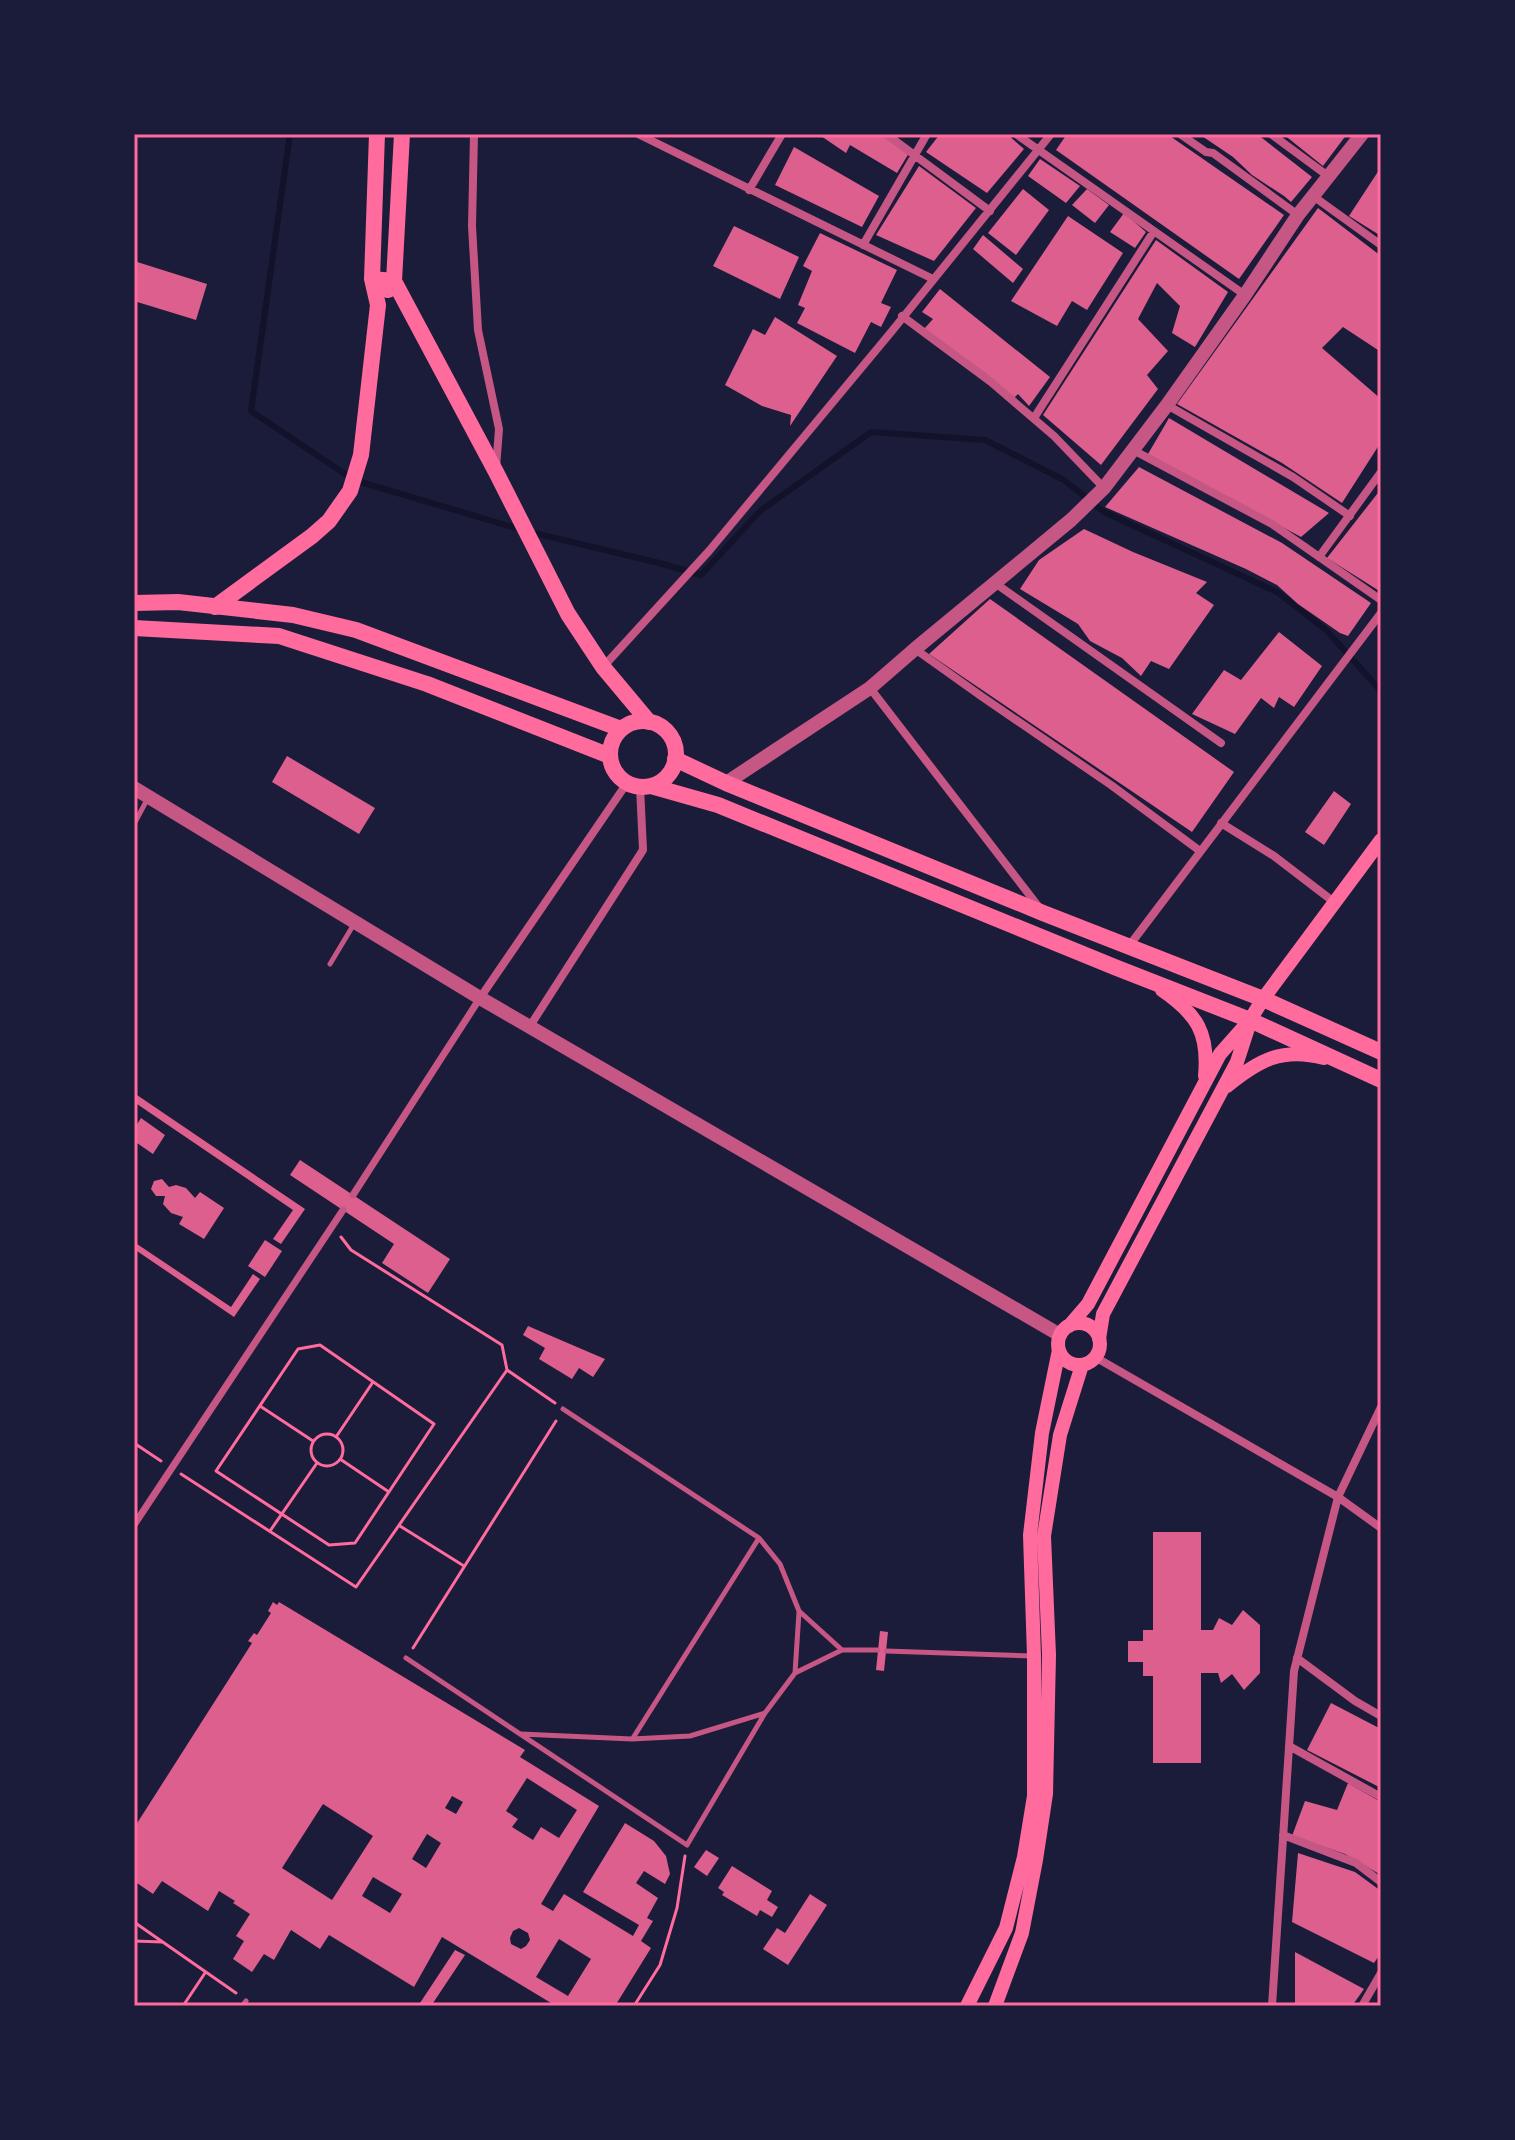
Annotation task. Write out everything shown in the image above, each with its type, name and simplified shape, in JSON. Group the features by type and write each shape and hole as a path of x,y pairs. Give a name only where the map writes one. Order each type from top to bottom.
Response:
{"main road":[{"path":"215,607 312,536 329,521 350,491 361,455 378,305 372,279 377,134"},
{"path":"378,305 394,281 402,134"},
{"path":"372,279 394,281"},
{"path":"394,281 568,614 603,667 649,722"},
{"path":"134,603 178,602 293,615 356,630 621,729"},
{"path":"134,628 279,636 427,684 610,756"},
{"path":"639,785 663,780 671,771 675,759 675,746 670,735 649,722 634,722 621,729 612,741 610,756 618,776 639,785 718,805 1250,1020 1381,1080"},
{"path":"675,759 726,783 1043,913 1263,999 1381,1052"},
{"path":"995,2006 1022,1933 1046,1794 1042,1656 1030,1535 1042,1433 1065,1330 1088,1304 1220,1054 1250,1020 1381,840"},
{"path":"1149,981 1182,1003 1196,1020 1204,1038 1207,1057 1205,1084"},
{"path":"967,2006 1006,1928 1024,1857 1034,1796 1042,1656 1044,1536 1060,1435 1089,1361 1100,1346 1103,1314 1237,1062 1250,1020"},
{"path":"1220,1092 1243,1073 1289,1052 1352,1066"},
{"path":"1065,1330 1081,1323 1093,1328 1099,1339"},
{"path":"1059,1350 1068,1362 1089,1361"}],"street":[{"path":"474,134 472,226 478,330 499,429 496,472"},
{"path":"638,134 933,279"},
{"path":"749,190 782,134"},
{"path":"886,134 990,211"},
{"path":"863,245 927,134"},
{"path":"1016,134 1245,295"},
{"path":"603,667 709,551 1051,134"},
{"path":"1180,134 1206,152 1213,153 1298,215"},
{"path":"1271,134 1328,176"},
{"path":"726,783 870,688 1071,520 1104,488 1167,405 1298,215 1362,134"},
{"path":"1313,196 1381,245"},
{"path":"1034,418 1154,231"},
{"path":"902,316 1034,418 1104,488"},
{"path":"1167,405 1293,477 1350,516"},
{"path":"1133,450 1272,524 1381,600"},
{"path":"1319,557 1381,472"},
{"path":"995,583 1221,743"},
{"path":"1129,946 1381,613"},
{"path":"915,649 1099,776 1200,851"},
{"path":"870,688 1043,913"},
{"path":"353,1195 480,998 639,785"},
{"path":"530,1026 643,850 639,785"},
{"path":"134,788 480,998 1065,1330"},
{"path":"1221,823 1274,856 1334,902"},
{"path":"134,1525 343,1210"},
{"path":"1089,1361 1338,1497 1381,1528"},
{"path":"1272,2006 1294,1671 1338,1497 1381,1407"},
{"path":"1297,1658 1355,1701 1381,1716"},
{"path":"1289,1746 1381,1797"},
{"path":"1283,1835 1356,1863 1381,1882"},
{"path":"1362,2006 1381,1973"}],"lane":[{"path":"134,824 149,797"},
{"path":"330,964 355,922"},
{"path":"563,1409 759,1538 780,1564 799,1611 795,1673"},
{"path":"632,1739 759,1538"},
{"path":"799,1611 842,1650"},
{"path":"406,1658 687,1845 765,1713 795,1673 842,1650 878,1650"},
{"path":"886,1651 1042,1656"},
{"path":"520,1734 632,1739 690,1736 765,1713"}],"path":[{"path":"333,1226 351,1250 502,1345 507,1370 563,1409 406,1658"},
{"path":"320,1345 434,1424 355,1543 329,1545 216,1471 260,1406 298,1349 320,1345"},
{"path":"134,1443 356,1587 507,1370"},
{"path":"336,1437 373,1382"},
{"path":"260,1406 313,1441"},
{"path":"324,1434 336,1437 343,1447 340,1459 330,1466 317,1463 310,1453 313,1441 324,1434"},
{"path":"340,1459 389,1492"},
{"path":"270,1531 317,1463"},
{"path":"400,1526 464,1566"},
{"path":"634,2006 660,1965 677,1908 687,1845"},
{"path":"134,1922 206,1972 244,2003"},
{"path":"134,1941 164,1942"},
{"path":"183,2006 206,1972"}],"building":[{"path":"818,134 882,134 909,153 897,173 850,145 846,153"},
{"path":"940,134 1007,134 1024,149 987,193 926,152"},
{"path":"1067,134 1167,134 1284,215 1239,279 1056,150"},
{"path":"1199,134 1257,134 1312,177 1291,202"},
{"path":"1283,134 1347,134 1323,166"},
{"path":"794,147 879,196 862,227 775,185"},
{"path":"1040,159 1080,186 1066,203 1028,176"},
{"path":"919,166 976,208 934,261 876,235"},
{"path":"1381,167 1381,236 1349,216"},
{"path":"1023,189 1049,210 1016,255 988,233"},
{"path":"1087,189 1109,205 1095,223 1072,205"},
{"path":"1318,208 1381,256 1381,352 1343,327 1322,348 1381,399 1381,442 1342,503 1282,463 1177,404"},
{"path":"1124,213 1146,232 1135,248 1110,232"},
{"path":"1068,216 1123,253 1087,310 1072,301 1057,326 1011,301"},
{"path":"734,226 799,257 780,299 713,266"},
{"path":"820,233 897,270 881,303 891,307 881,327 871,322 855,353 797,323 805,308 798,305 812,271 803,266"},
{"path":"983,235 1023,269 1013,283 973,249"},
{"path":"1156,240 1228,292 1195,347 1172,333 1180,306 1157,283 1138,319 1168,351 1147,375 1158,389 1101,465 1043,415"},
{"path":"134,261 207,284 196,320 134,301"},
{"path":"940,289 1050,377 1029,406 1018,394 1014,398 924,329 933,319 922,312"},
{"path":"775,317 837,356 790,426 791,415 762,406 725,385 753,329 765,335"},
{"path":"1169,418 1329,513 1301,537 1148,454"},
{"path":"1139,467 1282,543 1371,603 1348,636 1298,604 1277,585 1105,507"},
{"path":"1381,489 1381,592 1327,558"},
{"path":"1084,529 1207,582 1196,593 1214,605 1169,669 1151,661 1141,676 1122,658 1090,641 1078,624 1020,589 1039,560"},
{"path":"990,599 1234,772 1192,832 929,654"},
{"path":"1279,632 1322,666 1294,707 1279,697 1274,708 1261,698 1235,734 1192,714 1224,670 1241,680"},
{"path":"287,756 375,808 359,834 272,782"},
{"path":"1334,791 1351,804 1324,845 1305,832"},
{"path":"134,1093 305,1209 281,1244 273,1239 293,1210 134,1102"},
{"path":"141,1118 165,1135 153,1154 134,1141 134,1129"},
{"path":"300,1160 450,1259 428,1293 382,1263 394,1244 290,1175"},
{"path":"162,1179 169,1187 176,1185 186,1188 195,1198 200,1192 224,1208 204,1239 179,1224 183,1217 171,1213 163,1204 165,1196 156,1196 151,1189 154,1181"},
{"path":"265,1240 282,1251 265,1277 248,1266"},
{"path":"134,1242 231,1307 253,1274 260,1279 234,1317 134,1249"},
{"path":"528,1326 605,1359 593,1377 579,1368 572,1379 539,1359 545,1348 523,1335"},
{"path":"1153,1532 1201,1532 1201,1630 1213,1630 1219,1618 1232,1625 1243,1610 1260,1625 1260,1673 1244,1690 1232,1674 1221,1683 1218,1673 1201,1673 1201,1763 1153,1763 1153,1676 1143,1676 1143,1662 1128,1662 1128,1641 1143,1641 1143,1630 1153,1630"},
{"path":"273,1602 277,1605 279,1602 525,1750 520,1757 599,1806 541,1904 553,1911 564,1894 633,1936 639,1925 583,1892 625,1823 654,1841 666,1856 670,1874 665,1884 644,1871 636,1883 658,1898 647,1918 653,1921 641,1941 651,1948 615,2006 556,2006 442,1937 414,1987 329,1935 320,1949 291,1930 274,1960 264,1954 252,1972 233,1959 244,1941 236,1936 250,1914 233,1903 235,1901 219,1891 208,1911 162,1881 153,1894 134,1881 134,1828 252,1643 248,1641 254,1633 257,1635 271,1613 268,1611","holes":["527,1778 577,1810 559,1838 541,1827 533,1840 512,1827 518,1819 506,1811","452,1796 463,1802 456,1814 445,1808","323,1804 373,1836 332,1900 282,1868","427,1834 441,1843 426,1868 412,1859","373,1877 402,1894 390,1913 362,1896","519,1928 528,1933 530,1940 521,1949 511,1944 513,1931","559,1939 591,1959 568,1996 536,1977"]},
{"path":"880,1631 888,1632 884,1671 876,1670"},
{"path":"1331,1703 1381,1729 1381,1788 1307,1750"},
{"path":"1348,1783 1381,1802 1381,1875 1345,1854 1292,1836 1305,1801 1337,1810"},
{"path":"706,1850 719,1858 707,1876 694,1867"},
{"path":"1298,1853 1355,1872 1381,1891 1381,1953 1374,1963 1292,1922"},
{"path":"732,1866 772,1891 767,1900 778,1907 772,1917 760,1910 757,1916 722,1895 724,1892 718,1888"},
{"path":"810,1894 827,1905 788,1965 763,1949 777,1928 785,1933"},
{"path":"455,1950 465,1955 431,2006 418,2006"},
{"path":"1295,1952 1364,1989 1352,2006 1295,2006"}],"waterway":[{"path":"290,134 251,411 354,480 519,529"},
{"path":"530,532 701,575 760,511 871,432 985,440 1064,480 1104,512 1277,592 1326,630 1381,691"}]}
